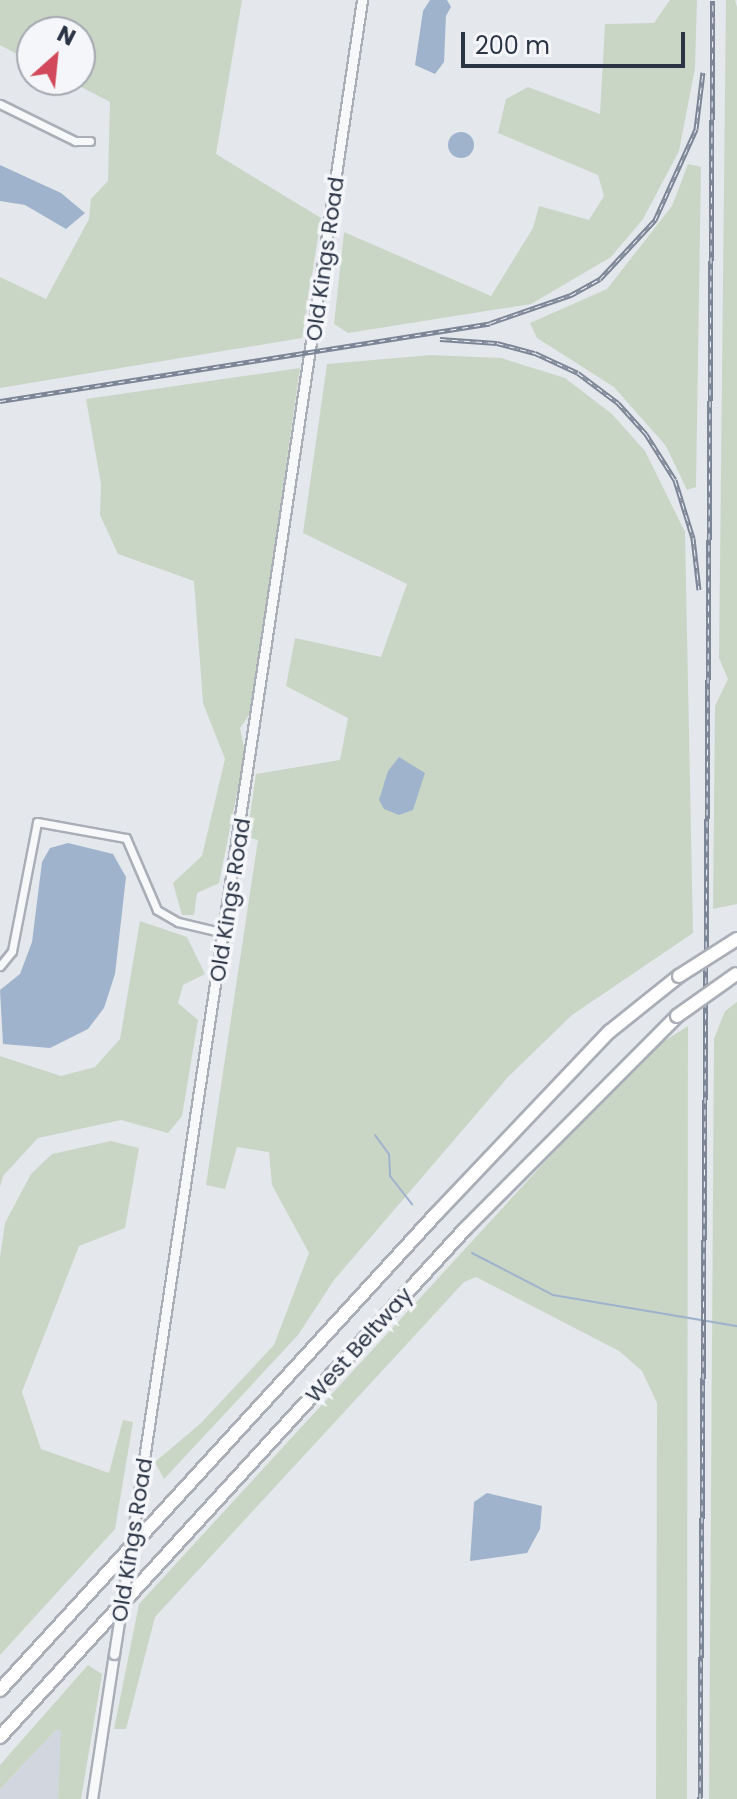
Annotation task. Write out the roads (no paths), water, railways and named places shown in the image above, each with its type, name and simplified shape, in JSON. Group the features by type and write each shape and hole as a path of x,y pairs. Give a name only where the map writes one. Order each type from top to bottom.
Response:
{"highway":[{"path":"697,962 737,930"},
{"name":"West Beltway","path":"0,1690 458,1191 609,1032 697,962 737,939"},
{"name":"West Beltway","path":"0,1737 465,1229 677,1016 736,974"}],"street":[{"name":"Old Kings Road","path":"92,1799 362,0"},
{"path":"0,104 75,141 90,141"},
{"path":"0,966 12,951 37,822 126,838 157,910 178,922 224,933"}],"water":[{"path":"430,0 447,0 451,7 446,16 444,62 435,74 415,65 423,11"},
{"path":"461,132 470,136 474,145 470,154 461,158 452,154 448,145 452,136"},
{"path":"0,165 61,193 85,213 66,229 25,205 0,201"},
{"path":"399,757 425,773 413,810 399,815 384,809 379,800 388,771"},
{"path":"68,843 113,854 126,877 115,974 104,1008 88,1029 50,1048 3,1044 0,990 20,974 32,942 42,862 50,848"},
{"path":"487,1493 542,1506 540,1529 527,1553 470,1561 474,1502"}],"waterway":[{"path":"375,1135 389,1154 390,1176 412,1204"},
{"path":"472,1253 553,1295 737,1326"}],"railway":[{"path":"700,1799 713,0"},
{"path":"0,401 490,323 571,295 600,279 655,220 696,129 703,72"},
{"path":"440,339 497,343 535,353 578,373 618,403 646,434 675,480 693,538 699,590"}]}
